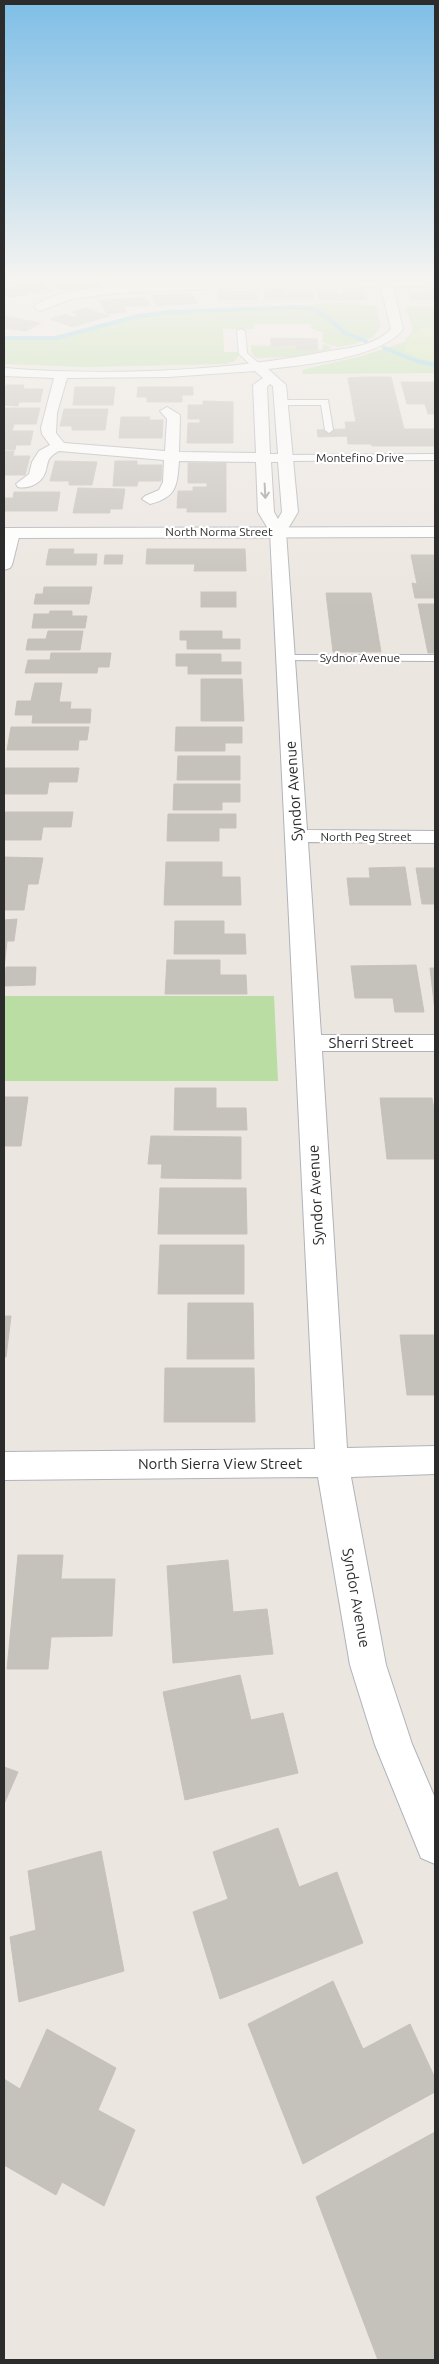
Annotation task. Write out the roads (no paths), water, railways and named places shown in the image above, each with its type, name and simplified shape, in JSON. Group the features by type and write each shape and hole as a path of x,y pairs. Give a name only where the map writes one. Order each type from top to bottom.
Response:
{"street":[{"path":"23,484 36,476 39,459 49,450 57,447 57,442 48,432 48,422 59,387"},
{"path":"260,387 266,512 278,532 290,512 279,387"},
{"path":"150,499 165,493 168,488 174,420 173,415 167,411"},
{"name":"Montefino Drive","path":"57,447 172,457 262,455 285,458"},
{"name":"Syndor Avenue","path":"278,532 298,836 307,1043 332,1463 368,1665 394,1745 435,1844"},
{"name":"North Norma Street","path":"8,533 435,532"},
{"path":"4,565 8,533"},
{"name":"North Peg Street","path":"298,836 435,837"},
{"name":"Sherri Street","path":"307,1043 435,1043"},
{"name":"North Sierra View Street","path":"4,1466 332,1463 435,1460"}],"lane":[{"path":"281,403 325,402 330,430"},
{"name":"Montefino Drive","path":"285,458 333,454 433,459"},
{"name":"Sydnor Avenue","path":"286,658 435,658"}]}
